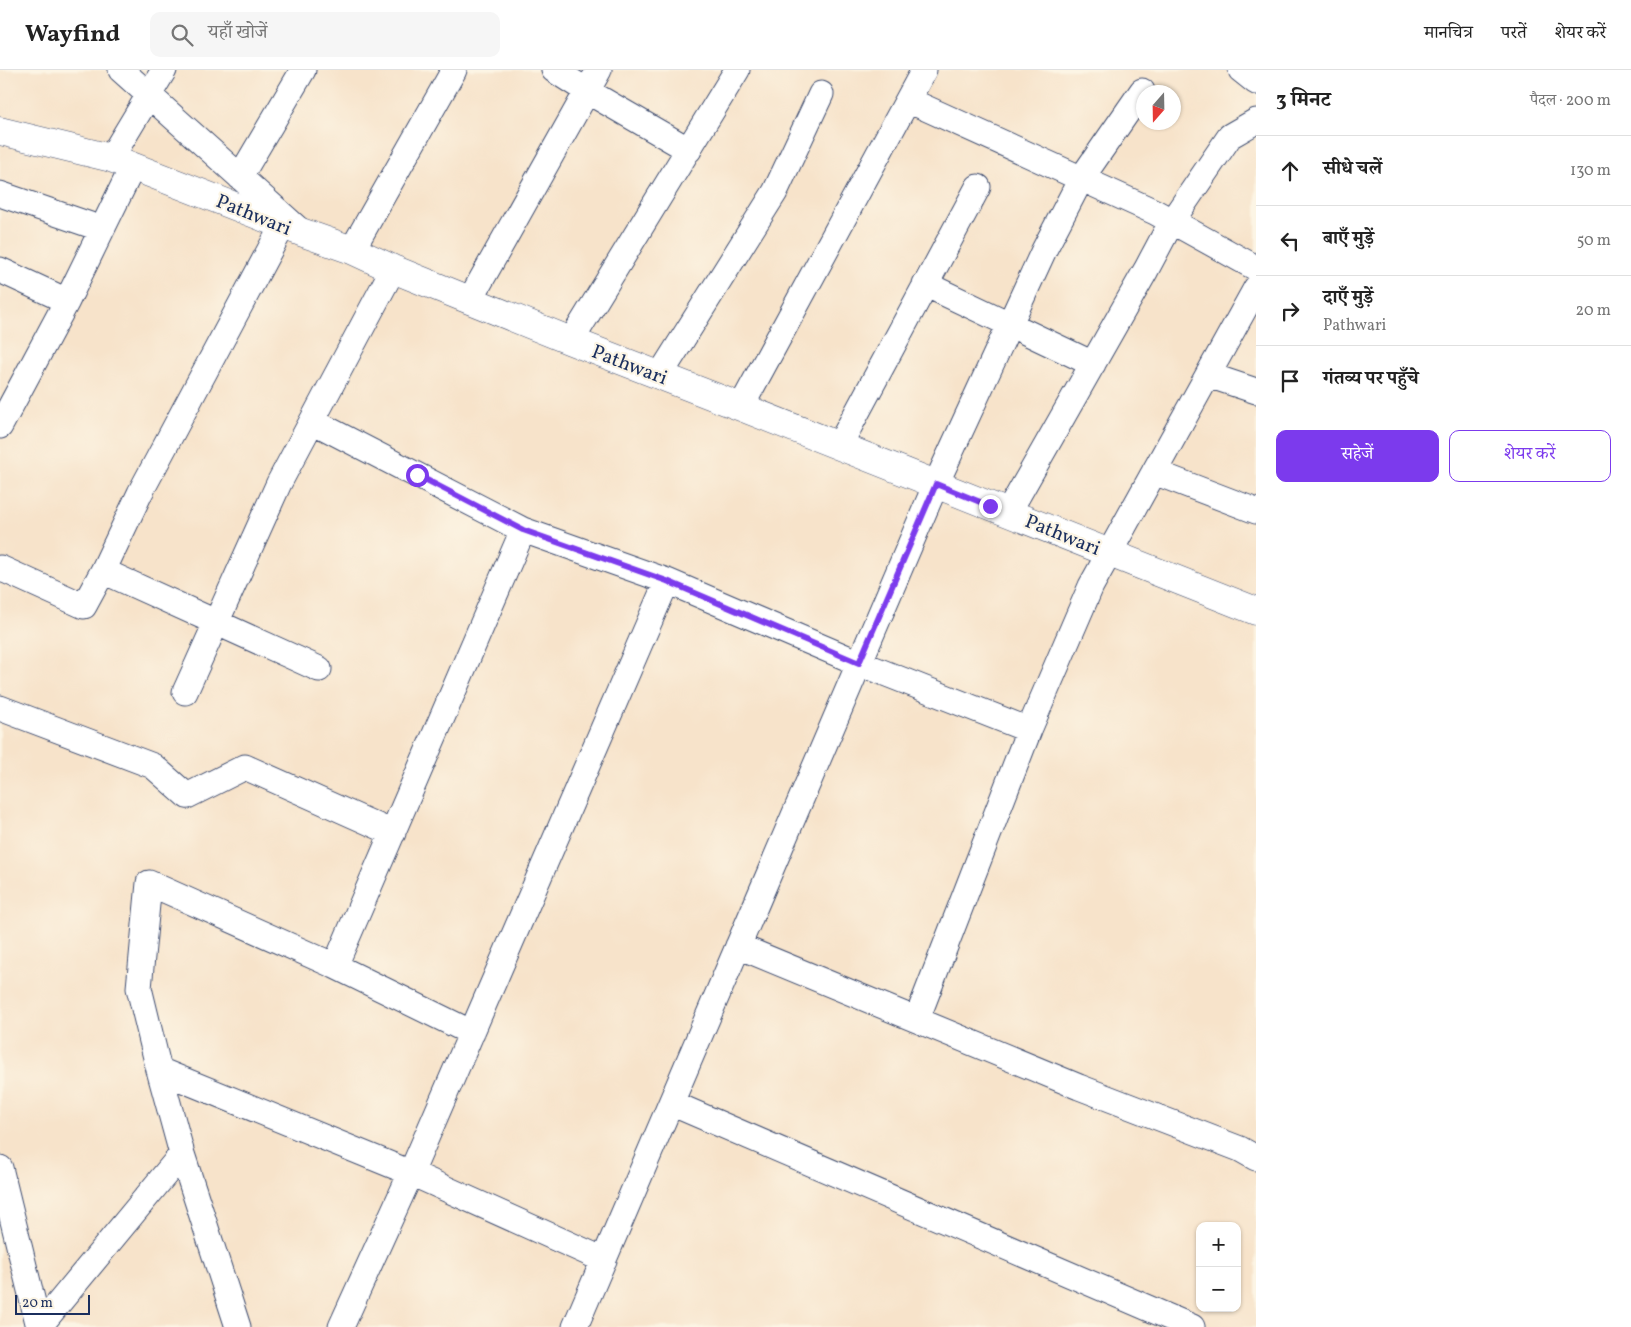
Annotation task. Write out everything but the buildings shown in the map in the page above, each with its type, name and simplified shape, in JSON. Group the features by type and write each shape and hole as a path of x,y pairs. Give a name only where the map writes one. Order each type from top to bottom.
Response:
{"street":[{"path":"0,568 84,606 104,572 140,493 292,229 240,177 121,70"},
{"path":"3,414 66,301 102,229 122,162 149,95 164,70"},
{"path":"240,177 303,70"},
{"path":"352,250 454,70"},
{"path":"554,70 593,81 689,150"},
{"path":"571,341 737,70"},
{"path":"741,407 924,70"},
{"path":"1241,70 1256,82"},
{"path":"470,300 593,81"},
{"path":"660,375 775,192 821,94"},
{"path":"908,100 1155,212 1256,268"},
{"path":"575,1327 936,484 1044,250 1081,179 1136,100"},
{"path":"1008,513 1172,222 1230,136 1256,121"},
{"name":"Pathwari","path":"0,131 122,162 292,229 352,250 393,269 571,341 1256,611"},
{"path":"839,446 978,187"},
{"path":"0,194 102,229"},
{"path":"184,692 279,483 393,269"},
{"path":"0,270 66,301"},
{"path":"925,284 1093,364"},
{"path":"917,1019 1029,730 1092,586 1256,288"},
{"path":"1208,375 1256,391"},
{"path":"312,421 523,530 667,581 859,663 1029,730"},
{"path":"1154,472 1256,511"},
{"path":"335,966 523,530"},
{"path":"104,572 319,669"},
{"path":"341,1327 411,1174 667,581"},
{"path":"0,708 153,766 187,796 245,767 393,832"},
{"path":"238,1327 182,1154 139,988 149,884 335,966 472,1033"},
{"path":"738,946 1079,1087 1240,1149 1256,1158"},
{"path":"159,1070 411,1174 604,1260"},
{"path":"670,1103 1192,1327"},
{"path":"39,1327 182,1154"},
{"path":"0,1168 39,1327"}],"route":[{"path":"417,475 523,530 667,581 859,663 936,484 990,506"}]}
